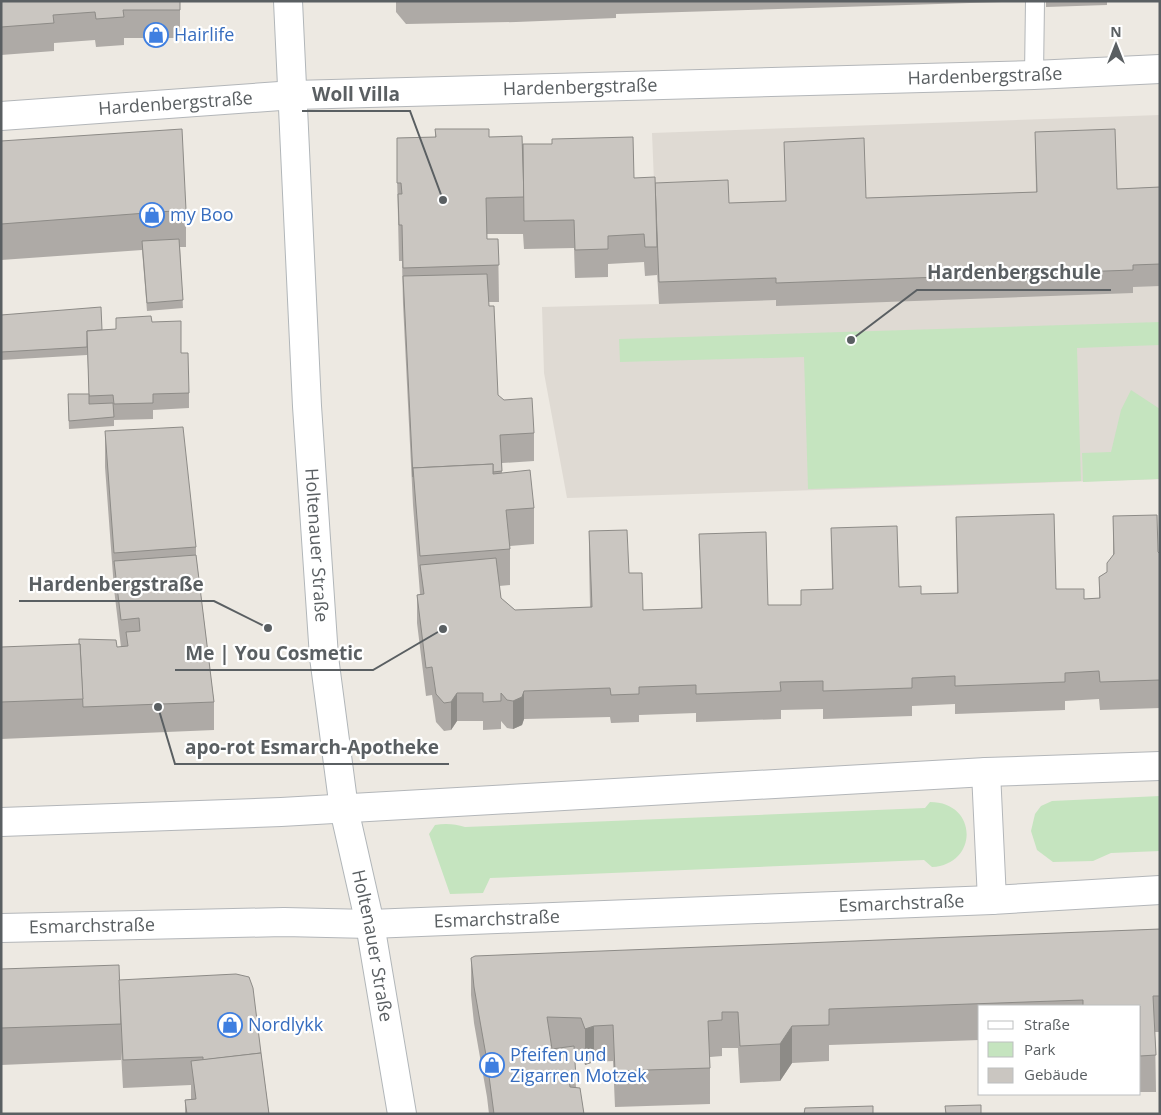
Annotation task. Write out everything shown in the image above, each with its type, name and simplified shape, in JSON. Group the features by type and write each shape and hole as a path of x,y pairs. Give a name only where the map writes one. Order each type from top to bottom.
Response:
{"street":[{"name":"Holtenauer Straße","path":"288,1 294,95 307,416 322,638 344,809 370,924 402,1114"},
{"name":"Hardenbergstraße","path":"1,116 294,95 1034,75 1160,69"},
{"path":"1,822 344,809 986,772 1160,766"},
{"path":"986,772 992,900"},
{"name":"Esmarchstraße","path":"1,928 284,922 370,924 992,900 1160,890"}],"lane":[{"path":"1034,75 1035,1"}],"shaded area":[{"path":"1160,115 1160,479 567,498 544,373 542,307 659,304 652,133"}],"green space":[{"path":"1160,322 1160,345 1077,348 1081,481 808,489 804,357 620,362 619,339"},
{"path":"1131,390 1160,409 1160,479 1083,482 1082,453 1111,452 1121,410"},
{"path":"1160,796 1160,851 1111,853 1093,861 1053,862 1037,850 1031,831 1035,814 1041,806 1052,801"},
{"path":"930,802 946,805 957,812 964,822 967,833 965,845 958,856 947,863 932,867 924,860 490,878 483,893 450,894 429,834 435,825 443,824 465,827 925,808"}],"building":[{"path":"1,1 180,1 180,10 123,10 124,17 96,19 95,12 53,15 54,23 1,27"},
{"path":"182,129 186,210 1,224 1,141"},
{"path":"435,129 489,129 489,137 522,136 524,197 486,198 487,239 498,239 499,265 403,268 402,225 399,225 398,194 402,194 401,183 397,183 397,138 436,137"},
{"path":"1115,129 1117,189 1160,187 1160,264 1133,265 1133,270 776,283 776,278 659,282 655,183 728,180 729,203 786,201 784,142 864,138 866,198 1037,192 1035,132"},
{"path":"633,137 634,178 655,177 657,247 645,247 644,234 608,236 608,249 575,250 574,220 524,221 523,144 552,144 552,139"},
{"path":"179,239 183,300 147,303 142,241"},
{"path":"487,274 489,306 494,306 498,395 504,400 532,398 534,433 500,435 502,471 493,472 493,464 413,468 413,477 403,276"},
{"path":"101,307 102,330 87,331 87,347 1,352 1,315"},
{"path":"151,316 152,322 181,321 181,353 188,353 189,393 153,394 153,403 114,404 113,395 89,396 87,331 116,329 116,318"},
{"path":"68,394 89,394 89,404 113,403 114,417 69,421"},
{"path":"183,427 196,547 114,553 105,431"},
{"path":"493,464 493,474 530,470 534,508 506,510 510,549 420,556 413,468"},
{"path":"1054,514 1056,589 1084,589 1084,599 1100,598 1099,577 1107,572 1107,563 1114,554 1113,516 1157,515 1158,552 1160,554 1160,680 1100,682 1099,671 1065,673 1065,682 955,686 955,676 912,678 912,688 823,691 823,681 780,682 781,691 696,694 696,685 639,687 639,694 611,695 610,688 524,691 522,697 513,701 507,700 501,693 501,701 483,702 483,693 457,693 451,702 444,703 436,694 432,667 426,668 417,595 424,594 420,565 496,558 501,598 515,610 592,607 589,531 627,530 629,573 642,573 643,610 702,608 699,534 766,532 768,605 801,605 801,590 833,589 831,528 897,526 899,587 921,586 921,594 958,593 956,517"},
{"path":"196,555 214,702 83,707 79,639 116,640 117,647 128,646 126,632 140,631 139,618 121,620 114,561"},
{"path":"80,644 83,699 1,702 1,647"},
{"path":"1160,929 1160,996 1153,996 1156,1055 1141,1056 1141,1005 1083,1005 1083,1000 829,1009 829,1025 792,1026 780,1044 740,1046 738,1012 722,1012 722,1020 708,1021 710,1068 615,1071 613,1025 594,1026 585,1029 581,1018 547,1017 552,1049 574,1046 576,1078 569,1079 570,1087 580,1088 584,1114 494,1114 474,987 471,958 475,956"},
{"path":"119,965 121,1024 1,1028 1,969"},
{"path":"236,974 249,977 253,988 261,1053 203,1060 203,1057 123,1060 119,980"},
{"path":"261,1053 269,1114 187,1114 185,1100 196,1099 191,1061"},
{"path":"981,1105 981,1114 946,1114 945,1106"},
{"path":"873,1106 873,1114 804,1114 805,1108"}],"place":[{"name":"Hairlife","path":"156,35"},
{"name":"Woll Villa","path":"443,200"},
{"name":"my Boo","path":"152,215"},
{"name":"Hardenbergschule","path":"851,340"},
{"name":"Hardenbergstraße","path":"268,628"},
{"name":"Me | You Cosmetic","path":"443,629"},
{"name":"apo-rot Esmarch-Apotheke","path":"158,707"},
{"name":"Nordlykk","path":"230,1025"},
{"name":"Pfeifen und Zigarren Motzek","path":"492,1065"}]}
